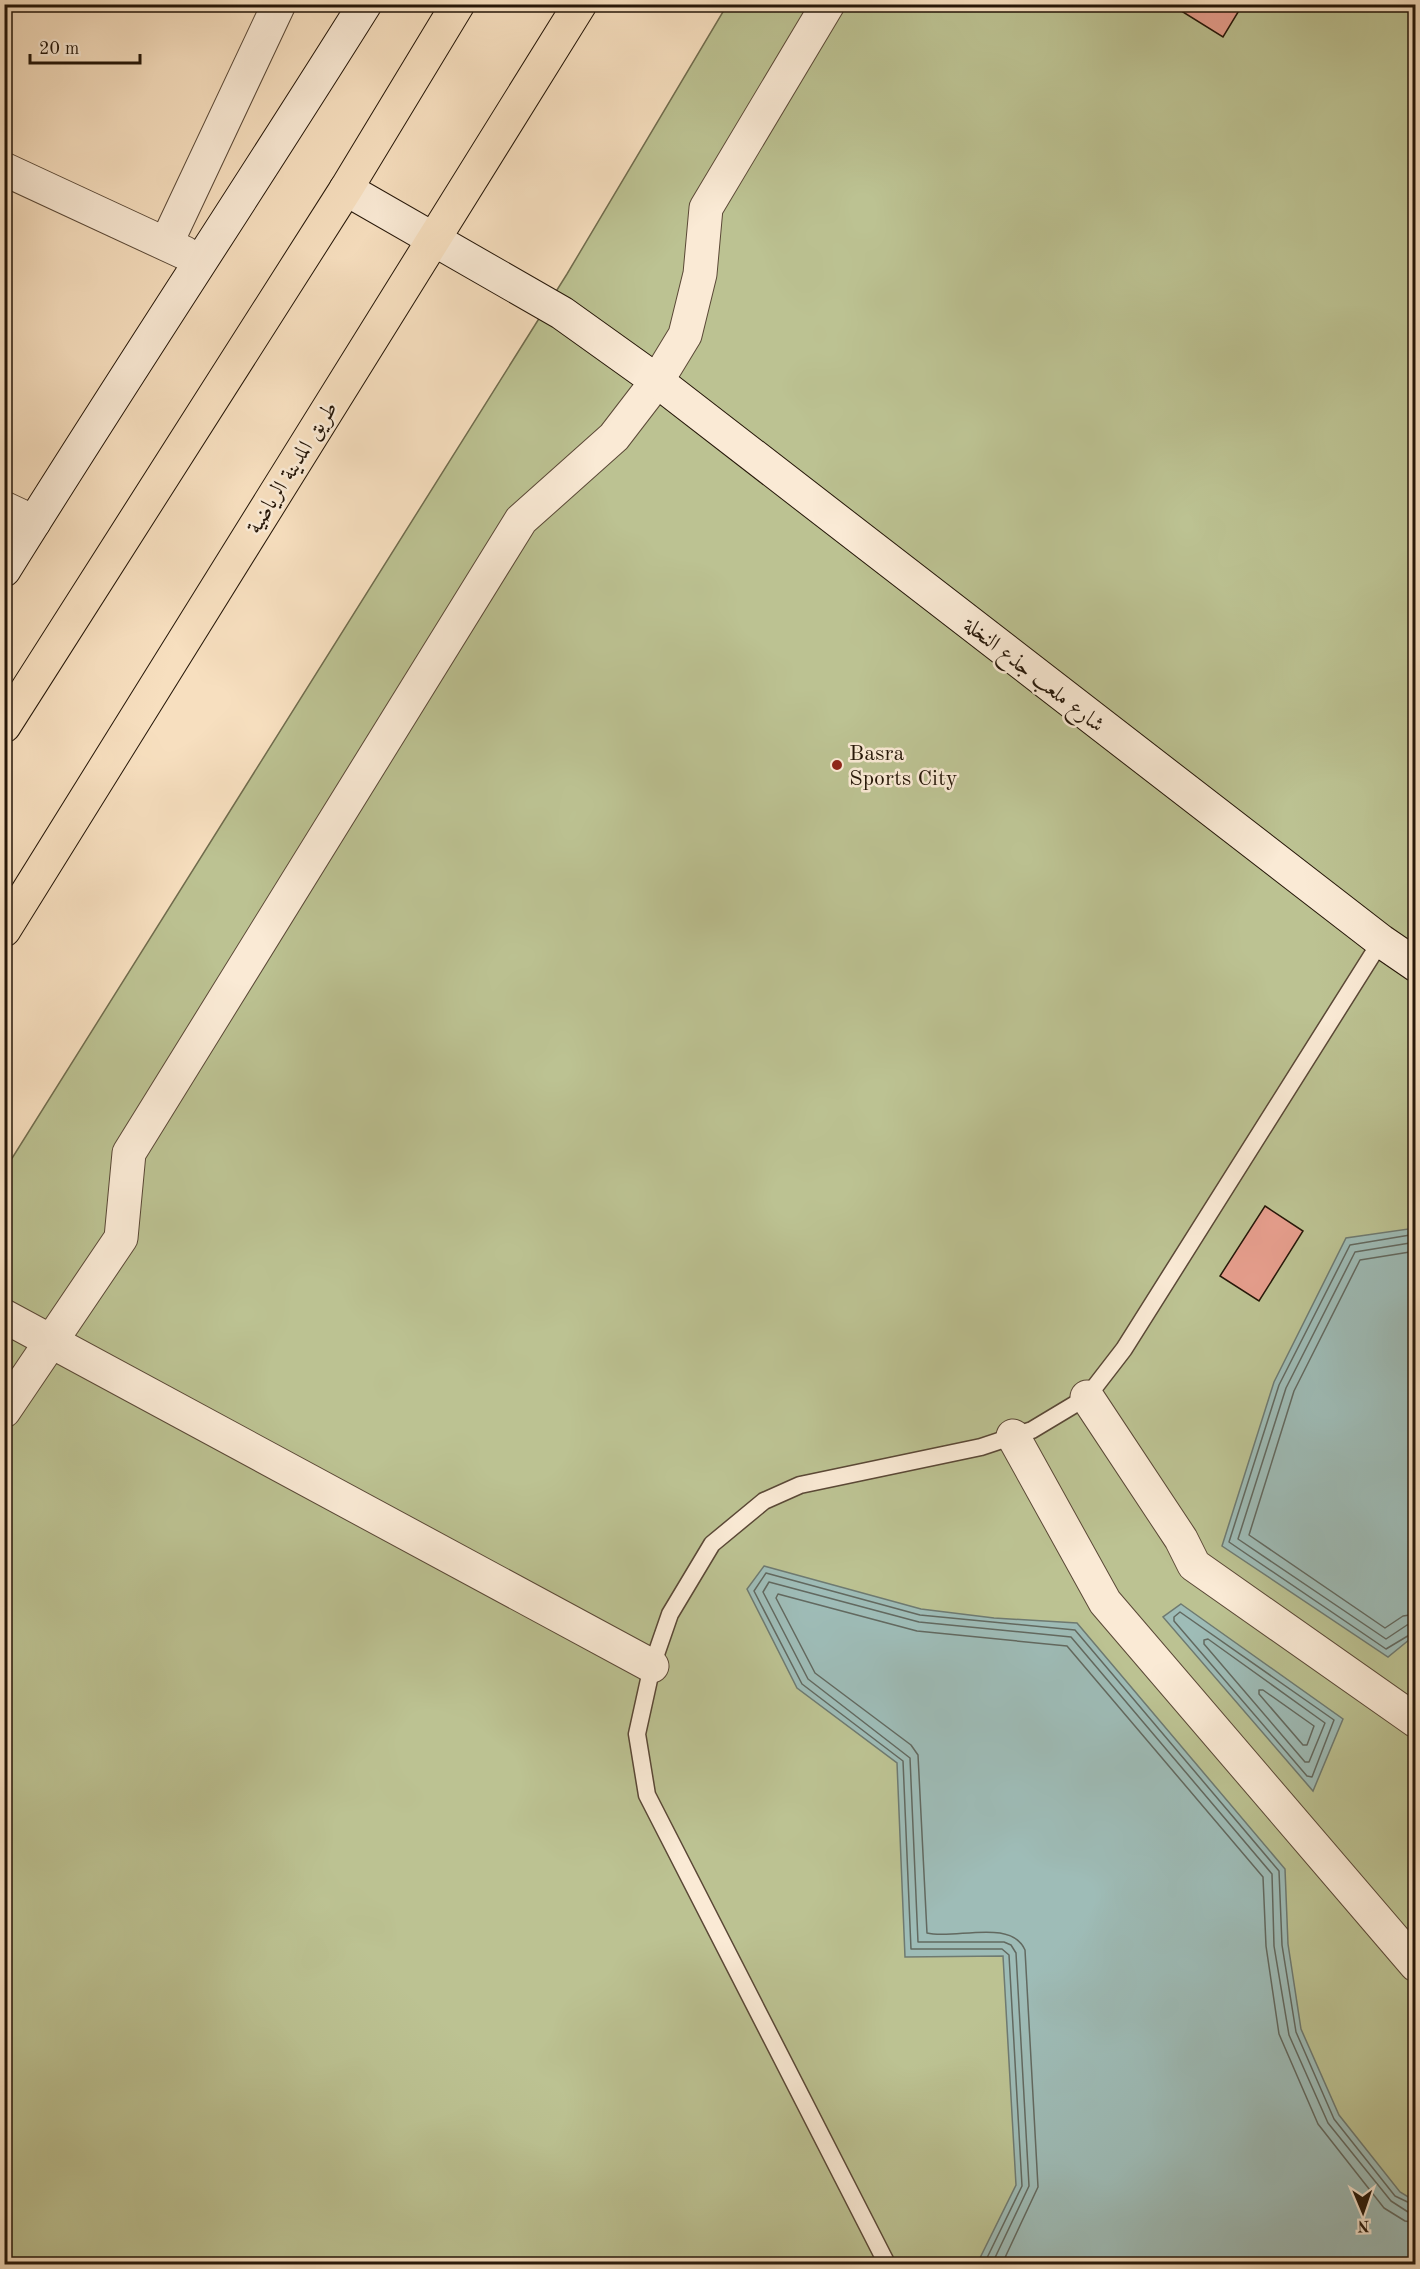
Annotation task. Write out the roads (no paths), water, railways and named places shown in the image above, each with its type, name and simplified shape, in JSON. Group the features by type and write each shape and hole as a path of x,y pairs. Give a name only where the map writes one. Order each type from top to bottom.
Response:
{"main road":[{"path":"4,726 346,189 458,4"},
{"name":"طريق المدينة الرياضية","path":"4,930 580,4"}],"street":[{"path":"166,244 279,4"},
{"path":"4,570 365,4"},
{"path":"4,1411 121,1238 129,1153 521,520 614,436 657,381 685,335 700,274 706,208 828,4"},
{"path":"4,169 200,260"},
{"name":"شارع ملعب جذع النخلة","path":"346,189 562,313 657,381 1381,941 1416,964"},
{"path":"4,508 34,522"},
{"path":"4,1316 652,1666"},
{"path":"1087,1397 1181,1539 1194,1565 1416,1721"},
{"path":"1013,1436 1105,1602 1416,1965"}],"lane":[{"path":"887,2265 647,1795 637,1734 652,1666 670,1614 712,1544 764,1501 800,1485 981,1447 1032,1430 1087,1397 1124,1349 1381,941"}],"water":[{"path":"1415,1228 1415,1635 1388,1657 1222,1546 1274,1382 1346,1238"},
{"path":"764,1566 921,1609 994,1618 1077,1623 1285,1869 1288,1944 1301,2029 1339,2115 1400,2192 1415,2201 1415,2264 979,2264 1016,2185 1003,1956 905,1957 897,1763 797,1688 747,1589"},
{"path":"1181,1604 1343,1719 1313,1791 1163,1617"}],"place":[{"name":"Basra Sports City","path":"837,765"}]}
